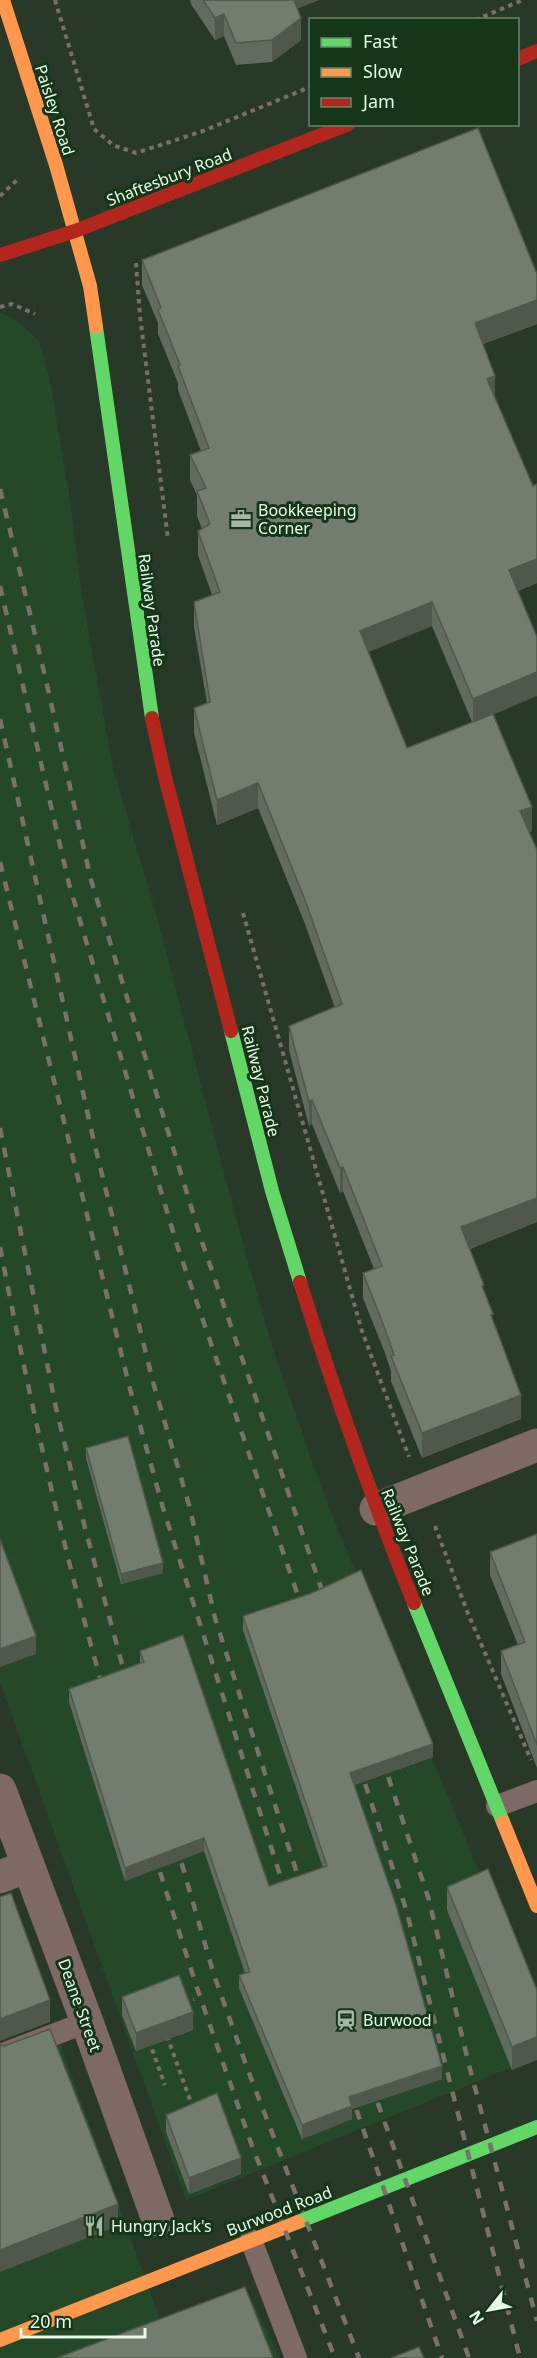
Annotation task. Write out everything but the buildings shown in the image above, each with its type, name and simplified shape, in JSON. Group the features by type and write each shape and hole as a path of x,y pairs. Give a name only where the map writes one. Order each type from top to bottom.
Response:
{"main road":[{"name":"Paisley Road","path":"3,0 75,231"},
{"path":"519,59 537,51"},
{"name":"Shaftesbury Road","path":"4,254 75,231 344,126"},
{"name":"Railway Parade","path":"75,231 90,286 150,709 164,773 272,1191 321,1350 375,1509 537,1906"},
{"name":"Burwood Road","path":"0,2340 537,2127"}],"street":[{"path":"375,1509 537,1445"},
{"name":"Deane Street","path":"0,1790 14,1871 87,2022 158,2220"}],"lane":[{"path":"497,1806 537,1791"},
{"path":"0,2055 87,2022"},
{"path":"251,2240 296,2358"}],"path":[{"path":"55,0 94,129 112,145 136,153 203,131 309,87"},
{"path":"480,18 523,0"},
{"path":"0,196 17,180"},
{"path":"136,263 140,316 169,548"},
{"path":"0,307 12,304 35,314"},
{"path":"240,902 362,1331 467,1611 532,1764"},
{"path":"176,2006 194,1999"},
{"path":"165,2030 194,2112"},
{"path":"147,2037 165,2085"}],"shaded area":[{"path":"0,314 14,319 39,341 50,380 71,507 81,590 113,768 155,910 273,1350 326,1500 537,2013 537,2059 186,2200 0,1682"},
{"path":"60,2043 166,2336 253,2303 280,2358 0,2358 0,2068"}],"railway":[{"path":"0,489 91,880 201,1239 326,1602"},
{"path":"0,586 69,884 177,1245 304,1613"},
{"path":"0,719 94,1142 153,1382 189,1505 215,1618 303,1892"},
{"path":"0,862 130,1389 163,1508 287,1897"},
{"path":"0,1128 56,1408 85,1528 128,1686"},
{"path":"0,1247 47,1471 104,1692"},
{"path":"382,1758 429,1900 470,2069 537,2321"},
{"path":"359,1765 406,1909 520,2358"},
{"path":"176,1844 214,1975 249,2073 359,2358"},
{"path":"154,1853 196,1985 251,2143 335,2358"},
{"path":"371,2084 469,2358"},
{"path":"350,2091 442,2358"}],"traffic: fast":[{"path":"96,327 152,718"},
{"path":"231,1031 272,1191 300,1282"},
{"path":"414,1603 503,1822"},
{"path":"298,2222 537,2127"}],"traffic: slow":[{"path":"3,0 56,165 90,286 96,327"},
{"path":"503,1822 537,1906"},
{"path":"0,2340 298,2222"}],"traffic: jam":[{"path":"519,59 537,51"},
{"path":"0,255 75,231 344,126"},
{"path":"152,718 164,773 231,1031"},
{"path":"300,1282 354,1444 414,1603"}],"place":[{"name":"Bookkeeping Corner","path":"241,519"},
{"name":"Burwood","path":"346,2020"},
{"name":"Hungry Jack's","path":"94,2226"}]}
